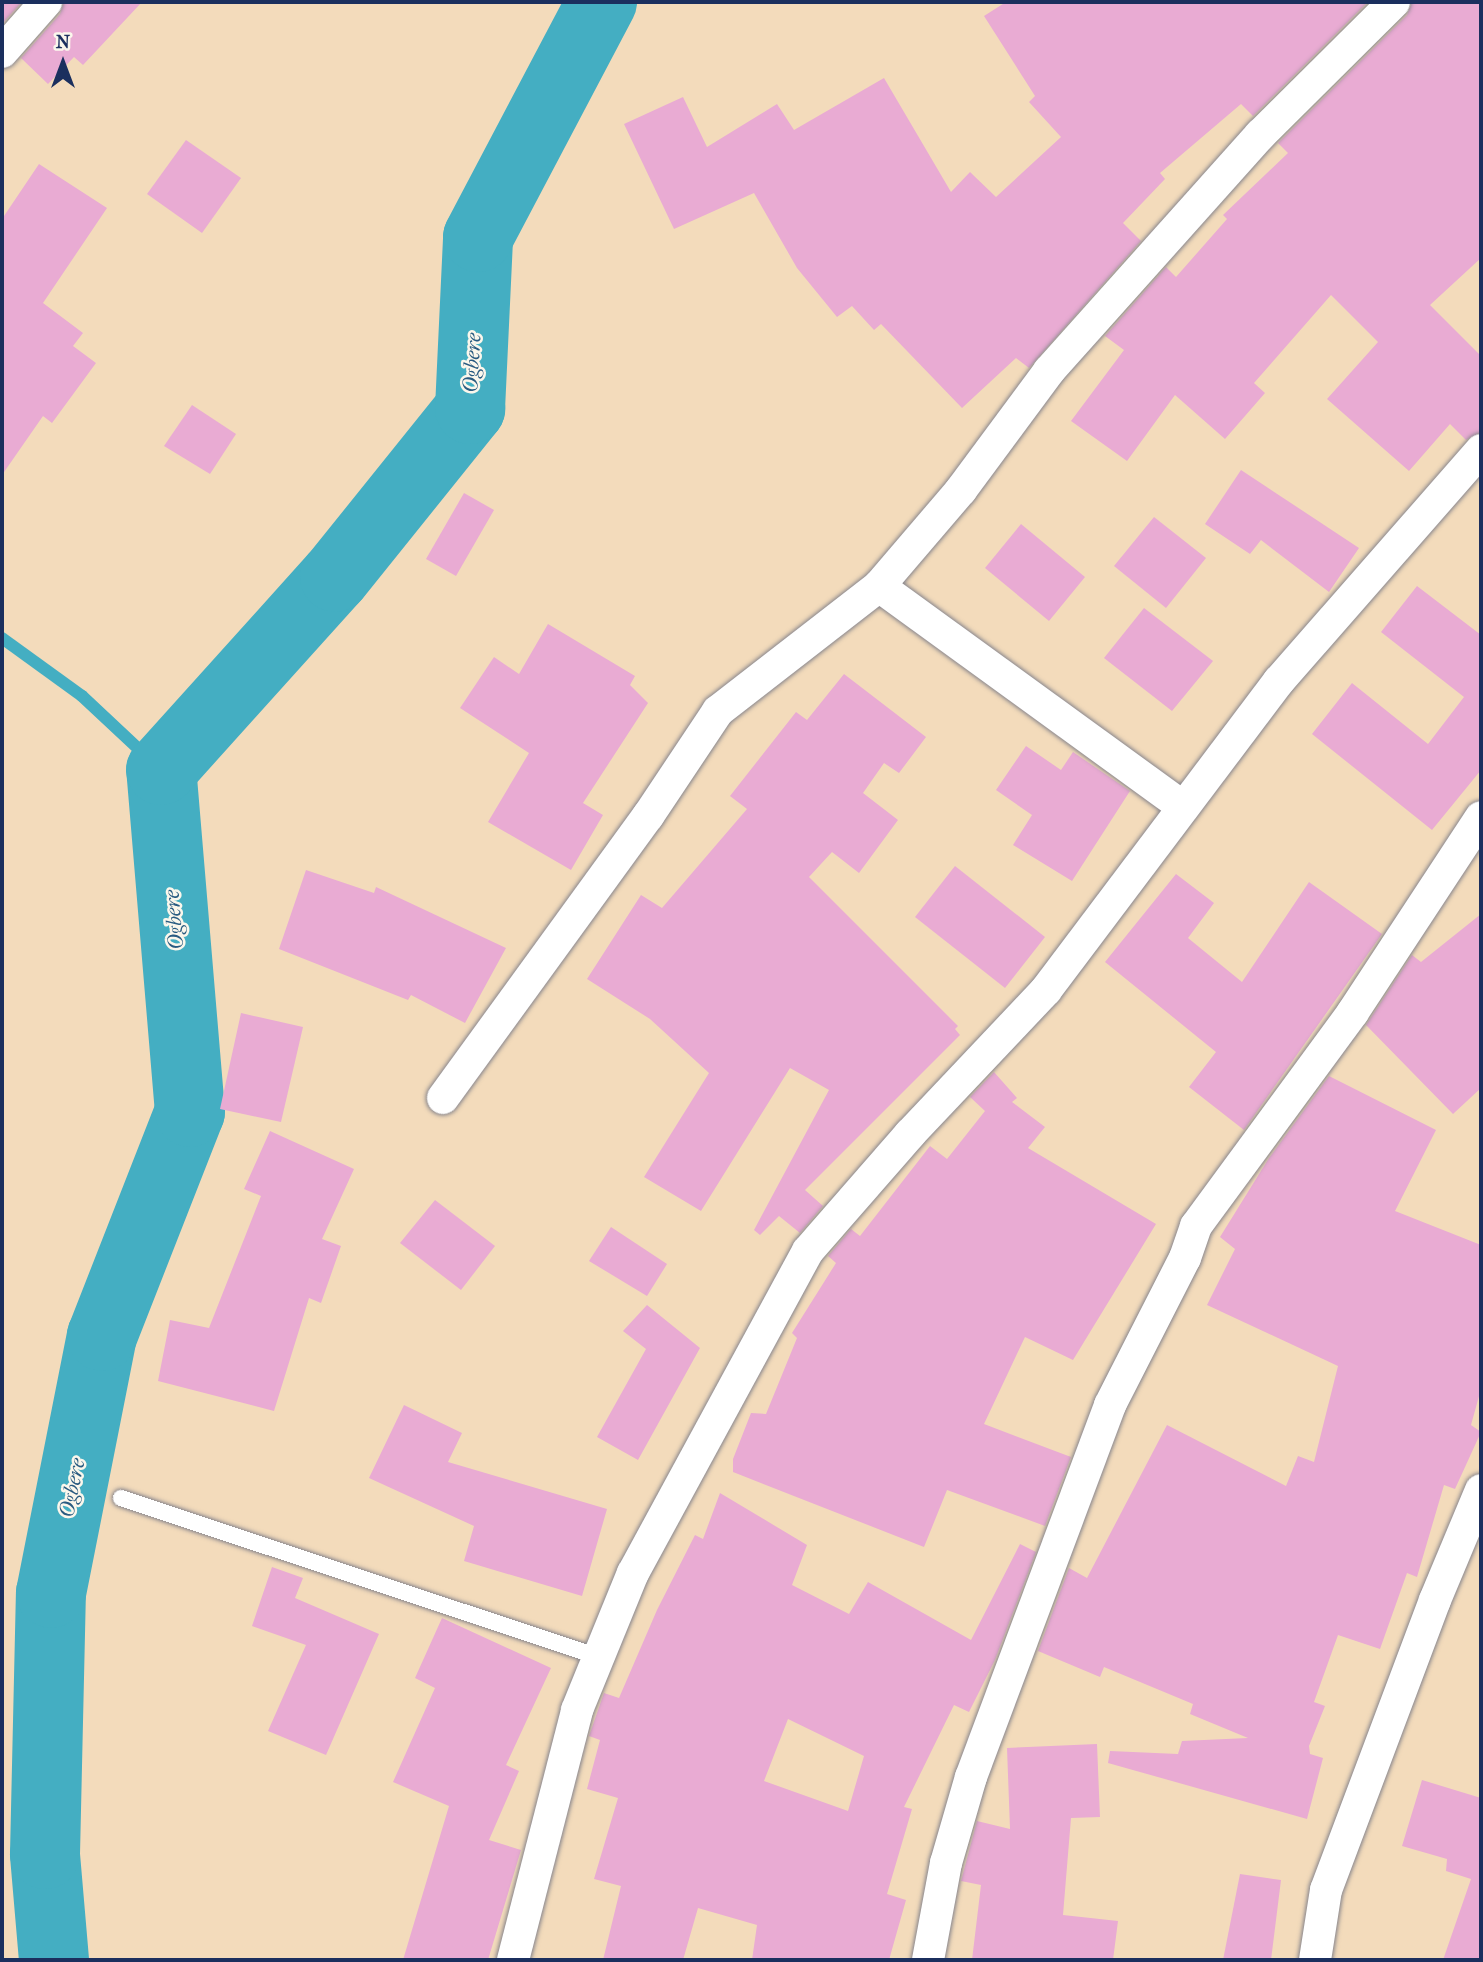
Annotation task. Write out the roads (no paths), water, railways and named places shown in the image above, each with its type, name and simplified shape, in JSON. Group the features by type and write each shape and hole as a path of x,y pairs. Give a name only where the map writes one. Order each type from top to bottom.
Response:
{"street":[{"path":"2,52 46,2"},
{"path":"443,1098 648,816 718,711 879,586 961,490 1058,360 1260,135 1394,2"},
{"path":"513,1960 577,1710 633,1573 808,1251 910,1134 1046,990 1279,681 1481,450"},
{"path":"879,586 1183,807"},
{"path":"928,1960 946,1863 971,1777 1110,1405 1185,1258 1196,1226 1353,1012 1481,817"},
{"path":"1315,1960 1326,1889 1435,1600 1481,1490"}],"lane":[{"path":"121,1498 599,1657"}],"waterway":[{"name":"Ogbere","path":"54,1960 45,1854 51,1593 102,1336 190,1112 161,770 335,577 470,409 478,237 602,2"},
{"path":"2,638 82,696 161,770"}]}
